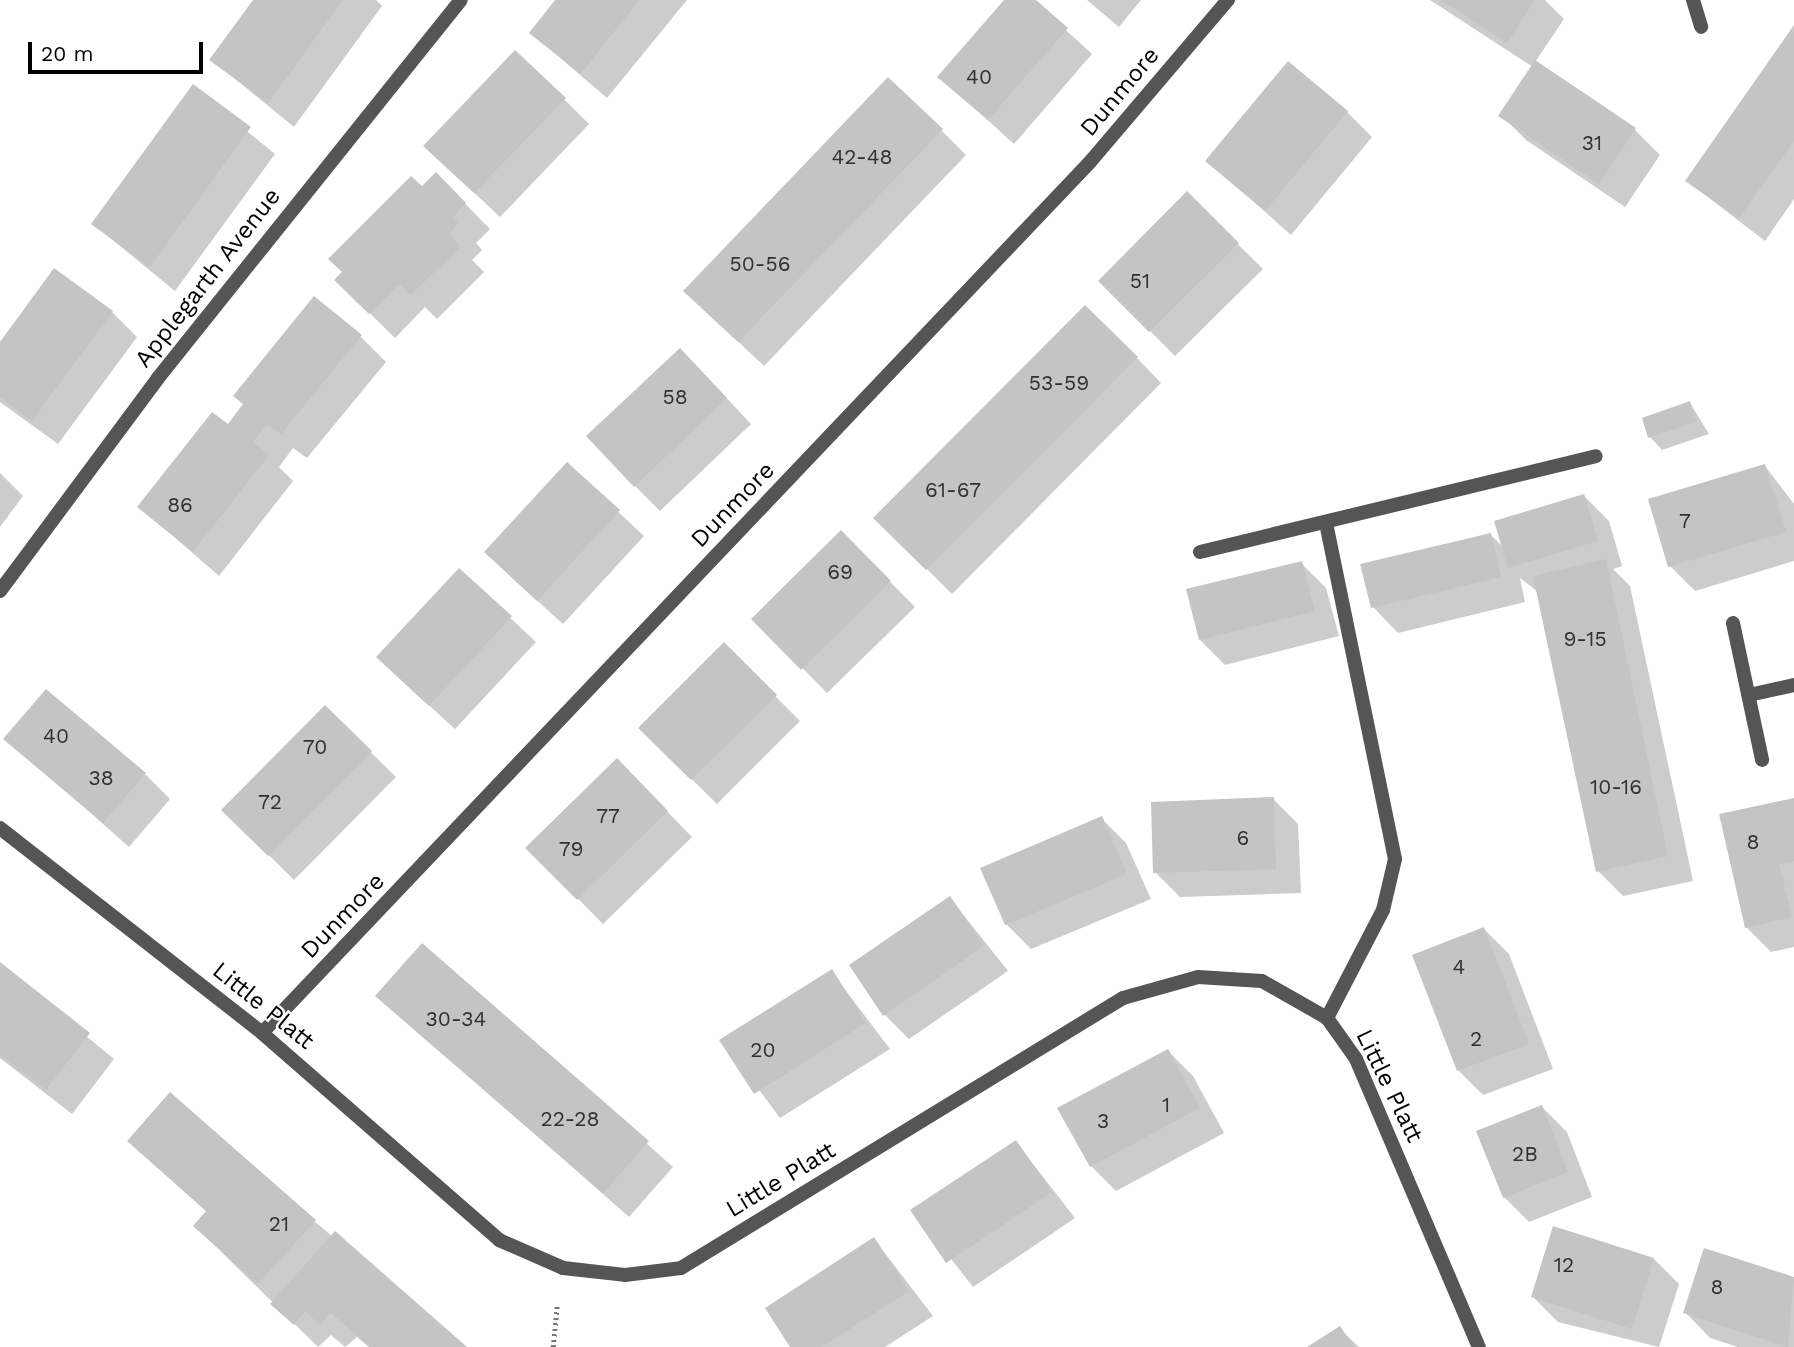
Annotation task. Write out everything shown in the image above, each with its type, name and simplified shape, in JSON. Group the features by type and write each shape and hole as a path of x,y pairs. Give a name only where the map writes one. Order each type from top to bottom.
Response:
{"street":[{"name":"Applegarth Avenue","path":"0,591 158,378 461,0"},
{"name":"Dunmore","path":"262,1033 1090,162 1228,0"},
{"path":"1693,0 1701,27"},
{"path":"1200,552 1597,456"},
{"path":"1326,523 1395,859 1383,910 1328,1017"},
{"path":"1733,623 1762,760"},
{"path":"1749,695 1794,685"},
{"name":"Little Platt","path":"0,828 262,1033 499,1240 563,1268 625,1275 681,1268 1123,998 1198,977 1262,981 1328,1017 1356,1059 1479,1347"}],"building":[{"path":"253,0 343,0 268,103 209,60"},
{"path":"555,0 639,0 581,74 529,33"},
{"path":"1004,0 1036,0 1068,28 988,120 937,77"},
{"path":"1441,0 1535,0 1507,43"},
{"path":"1794,25 1794,141 1739,218 1685,181"},
{"path":"515,50 566,98 474,193 423,146"},
{"path":"1535,60 1636,128 1599,184 1498,116"},
{"path":"1288,61 1348,111 1265,211 1205,161"},
{"path":"888,77 943,129 738,342 683,291"},
{"path":"193,84 251,127 150,267 91,224"},
{"path":"436,172 466,203 452,218 458,223 449,234 461,246 411,295 399,284 369,314 334,280 342,272 328,259 411,176 422,186"},
{"path":"1187,191 1239,243 1149,332 1098,281"},
{"path":"54,268 113,311 32,421 0,397 0,342"},
{"path":"314,296 362,335 281,434 267,425 253,442 269,455 193,552 137,507 212,412 228,424 243,404 233,396"},
{"path":"1085,305 1138,357 926,570 873,518"},
{"path":"680,348 727,398 634,487 586,436"},
{"path":"1690,401 1697,422 1648,438 1642,418"},
{"path":"567,462 620,510 537,601 484,552"},
{"path":"1765,464 1786,532 1668,567 1648,499"},
{"path":"1584,494 1598,541 1508,568 1494,521"},
{"path":"841,530 891,581 801,670 751,619"},
{"path":"1491,533 1501,577 1371,608 1360,564"},
{"path":"1606,559 1668,856 1596,872 1533,576"},
{"path":"1302,561 1315,611 1199,640 1186,589"},
{"path":"459,568 512,616 429,706 376,657"},
{"path":"724,642 777,695 691,780 638,728"},
{"path":"46,689 146,773 103,823 3,739"},
{"path":"325,705 372,751 268,856 221,810"},
{"path":"617,758 668,811 577,900 525,848"},
{"path":"1274,797 1276,869 1153,873 1151,802"},
{"path":"1794,798 1794,861 1779,864 1792,917 1745,928 1719,814"},
{"path":"1102,816 1127,874 1005,925 980,868"},
{"path":"950,896 984,946 883,1016 849,965"},
{"path":"1484,927 1529,1044 1457,1071 1412,955"},
{"path":"422,943 649,1141 603,1193 375,996"},
{"path":"0,962 90,1033 46,1090 0,1055"},
{"path":"832,969 866,1023 754,1094 719,1040"},
{"path":"1168,1049 1200,1108 1090,1167 1057,1108"},
{"path":"170,1092 316,1220 258,1284 193,1226 206,1211 127,1141"},
{"path":"1542,1105 1568,1172 1503,1198 1476,1131"},
{"path":"1016,1140 1052,1192 946,1263 910,1210"},
{"path":"1553,1226 1654,1258 1632,1329 1531,1297"},
{"path":"335,1231 467,1347 370,1347 331,1313 320,1325 305,1311 294,1325 270,1304"},
{"path":"874,1237 909,1291 822,1347 790,1347 765,1308"},
{"path":"1704,1248 1794,1277 1788,1347 1683,1313"},
{"path":"1340,1326 1354,1347 1307,1347"}]}
